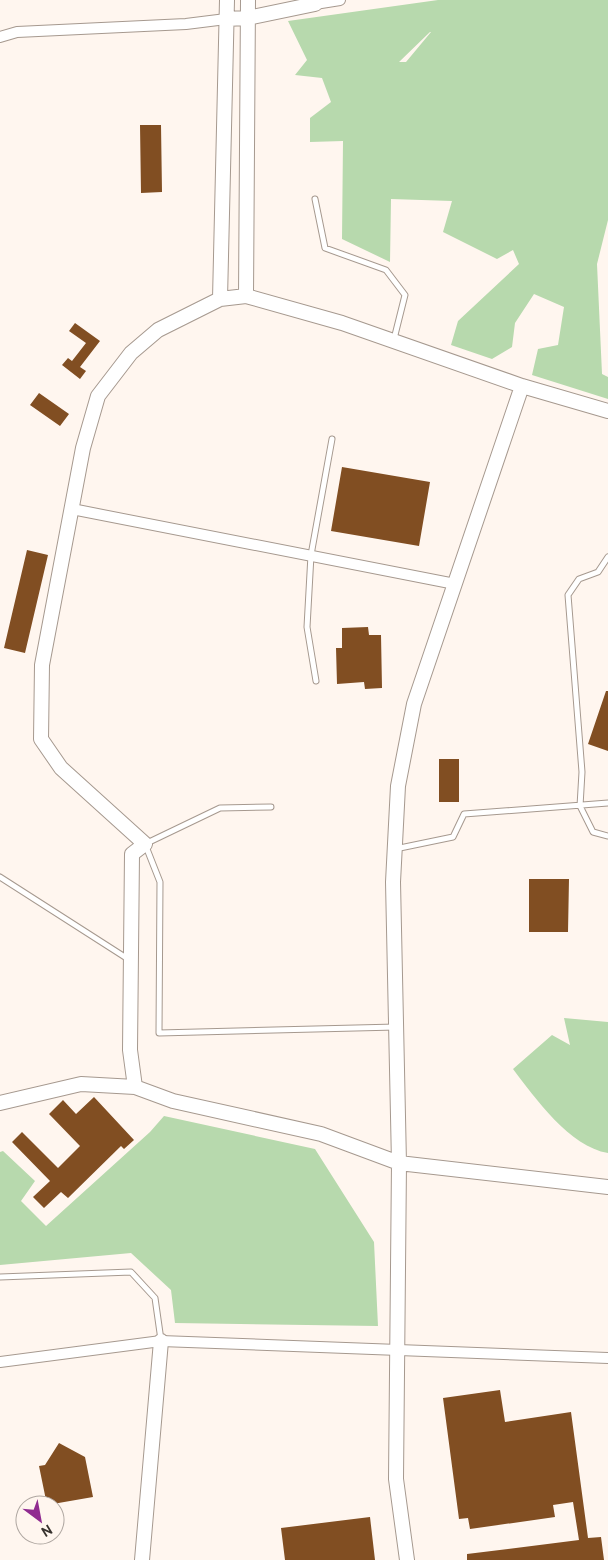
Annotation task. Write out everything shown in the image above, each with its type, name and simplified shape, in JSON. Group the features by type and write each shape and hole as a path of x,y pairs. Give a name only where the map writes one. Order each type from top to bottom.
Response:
{"street":[{"path":"220,299 227,0"},
{"path":"246,296 248,0"},
{"path":"0,37 16,32 186,24 247,18 315,2 340,0"},
{"path":"135,1087 130,1050 132,854 145,844 61,768 41,739 42,665 83,448 98,396 131,353 158,330 220,299 246,296 342,323 522,386 608,411"},
{"path":"407,1560 396,1479 398,1163 393,882 398,786 414,704 522,386"},
{"path":"72,509 455,584"},
{"path":"0,1103 82,1084 135,1087 173,1100 321,1134 398,1163 608,1188"},
{"path":"142,1560 161,1340"},
{"path":"0,1362 161,1340 608,1358"}],"lane":[{"path":"315,199 325,248 386,270 405,295 393,341"},
{"path":"316,682 307,627 311,555 332,439"},
{"path":"608,557 598,572 579,579 568,595 582,772 580,806 593,832 608,836"},
{"path":"394,849 453,837 464,814 608,804"},
{"path":"271,807 220,808 145,844 160,882 159,1033 396,1027"},
{"path":"0,877 131,960"},
{"path":"0,1277 131,1272 155,1298 161,1340"}],"green space":[{"path":"438,0 608,0 608,220 597,264 602,374 608,377 608,399 532,375 538,349 558,345 564,307 534,294 515,323 512,347 492,359 451,345 458,321 519,264 513,250 497,259 443,232 452,201 391,199 390,262 342,239 343,141 310,142 310,118 331,102 322,78 295,75 307,60 288,21","holes":["431,32 406,62 399,62"]},
{"path":"564,1018 608,1022 608,1153 594,1149 580,1141 554,1120 513,1069 552,1035 570,1045"},
{"path":"164,1116 315,1149 374,1242 378,1326 175,1323 171,1290 131,1253 0,1265 0,1152 3,1151 35,1181 21,1201 46,1226 150,1132"}],"building":[{"path":"140,125 161,125 162,192 141,193"},
{"path":"75,323 100,341 80,367 86,371 80,379 62,365 68,358 72,361 86,343 69,331"},
{"path":"39,393 69,414 60,426 30,405"},
{"path":"342,467 430,482 419,546 331,531"},
{"path":"27,550 48,555 25,653 4,648"},
{"path":"368,627 369,635 381,635 382,688 365,689 364,682 337,684 336,648 342,648 342,628"},
{"path":"606,691 608,691 608,751 588,744"},
{"path":"439,759 459,759 459,802 439,802"},
{"path":"529,879 569,879 568,932 529,932"},
{"path":"94,1097 134,1140 124,1149 121,1146 68,1198 61,1192 44,1208 33,1197 50,1181 12,1142 22,1132 58,1168 80,1146 49,1114 63,1100 76,1114"},
{"path":"500,1390 505,1422 571,1412 588,1538 601,1537 604,1560 467,1560 467,1554 579,1540 573,1502 553,1505 555,1517 470,1529 468,1518 459,1519 443,1398"},
{"path":"59,1443 85,1457 93,1497 65,1502 65,1495 45,1495 39,1466 45,1465"},
{"path":"370,1517 375,1560 285,1560 281,1528"}]}
